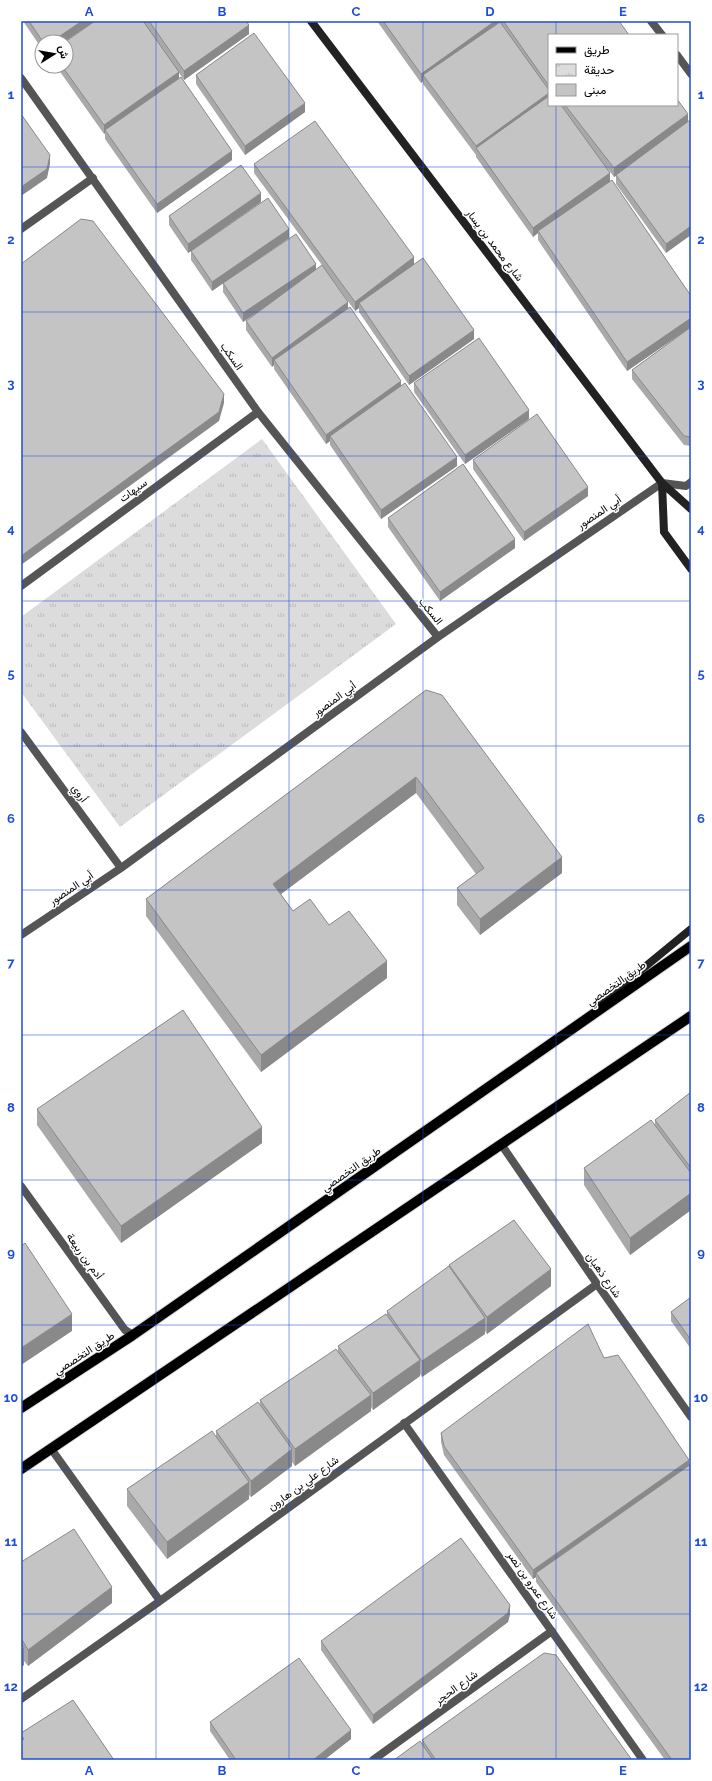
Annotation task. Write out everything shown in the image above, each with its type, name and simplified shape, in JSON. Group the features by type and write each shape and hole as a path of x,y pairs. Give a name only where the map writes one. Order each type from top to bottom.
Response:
{"main road":[{"name":"طريق التخصصي","path":"21,1408 134,1335 691,946"},
{"path":"21,1470 691,1016"}],"street":[{"name":"شارع محمد بن يسار","path":"311,21 662,483 691,509"},
{"path":"651,21 661,34"},
{"path":"678,56 691,74"},
{"name":"السكب","path":"21,78 258,412 438,637"},
{"path":"21,229 92,178"},
{"name":"سيهات","path":"21,586 258,412"},
{"path":"691,482 686,486 662,483 664,532 691,569"},
{"name":"أبي المنصور","path":"21,935 121,868 438,637 662,483"},
{"name":"أروي","path":"21,732 121,868"},
{"path":"566,1033 691,929"},
{"name":"شارع ذهبان","path":"501,1144 597,1284 691,1416"},
{"name":"أدم بن ربيعة","path":"21,1186 125,1330 134,1335"},
{"name":"شارع علي بن هارون","path":"21,1699 160,1601 597,1284"},
{"name":"شارع عمرو بن نصر","path":"404,1423 643,1760"},
{"path":"52,1450 160,1601"},
{"name":"شارع الحجر","path":"373,1760 552,1631"}],"green space":[{"path":"262,439 396,624 120,827 21,692 21,617"}],"building":[{"path":"29,21 82,21 63,34 38,34"},
{"path":"95,21 143,21 179,72 104,125 68,74 74,74 74,36"},
{"path":"149,21 246,21 249,25 184,71"},
{"path":"383,21 495,21 421,74"},
{"path":"619,21 628,34 548,34 548,85 504,22"},
{"path":"500,22 548,89 548,94 476,146 423,75"},
{"path":"254,33 305,103 245,146 196,75"},
{"path":"181,77 232,151 157,204 105,130"},
{"path":"548,97 548,106 562,106 610,173 533,228 476,148"},
{"path":"678,100 688,114 614,168 566,106 678,106"},
{"path":"21,114 50,155 47,169 21,187"},
{"path":"690,120 691,226 666,244 616,175"},
{"path":"315,121 414,257 355,302 254,164"},
{"path":"241,165 261,193 188,244 169,216"},
{"path":"612,180 691,296 691,318 627,362 538,231"},
{"path":"268,198 289,229 212,282 191,251"},
{"path":"81,219 93,221 224,394 219,412 21,556 21,264"},
{"path":"296,234 316,264 243,313 223,283"},
{"path":"423,258 474,330 409,376 359,303"},
{"path":"322,265 348,302 272,358 246,321"},
{"path":"350,307 401,381 326,435 274,360"},
{"path":"691,327 691,437 684,436 632,370"},
{"path":"479,338 529,410 465,455 414,383"},
{"path":"405,383 457,457 381,510 330,436"},
{"path":"537,414 588,487 524,532 473,460"},
{"path":"463,464 515,539 440,592 388,518"},
{"path":"426,690 442,695 562,857 480,919 457,888 484,868 416,777 273,884 293,911 310,899 329,925 349,911 387,961 261,1055 146,899"},
{"path":"183,1010 262,1127 121,1226 37,1109"},
{"path":"691,1092 691,1168 655,1120"},
{"path":"651,1120 691,1173 691,1193 630,1238 584,1168"},
{"path":"514,1220 551,1269 487,1317 449,1265"},
{"path":"25,1243 72,1314 21,1348 21,1246"},
{"path":"449,1266 485,1318 422,1361 387,1311"},
{"path":"691,1297 691,1340 671,1312"},
{"path":"386,1314 420,1360 373,1393 338,1346"},
{"path":"588,1324 604,1358 618,1355 689,1460 533,1570 444,1446 441,1433"},
{"path":"336,1349 371,1395 295,1449 260,1400"},
{"path":"258,1402 292,1449 251,1481 216,1431"},
{"path":"212,1431 249,1482 167,1542 127,1489"},
{"path":"691,1464 691,1760 672,1760 536,1573"},
{"path":"74,1529 112,1587 28,1650 21,1638 21,1562"},
{"path":"461,1538 510,1605 508,1613 373,1715 321,1641"},
{"path":"21,1642 24,1648 21,1651"},
{"path":"544,1653 556,1655 632,1760 436,1760 422,1740"},
{"path":"299,1658 351,1730 313,1760 236,1760 210,1722"},
{"path":"73,1700 114,1760 21,1760 21,1740 24,1739 21,1733"},
{"path":"420,1741 433,1760 394,1760"}]}
